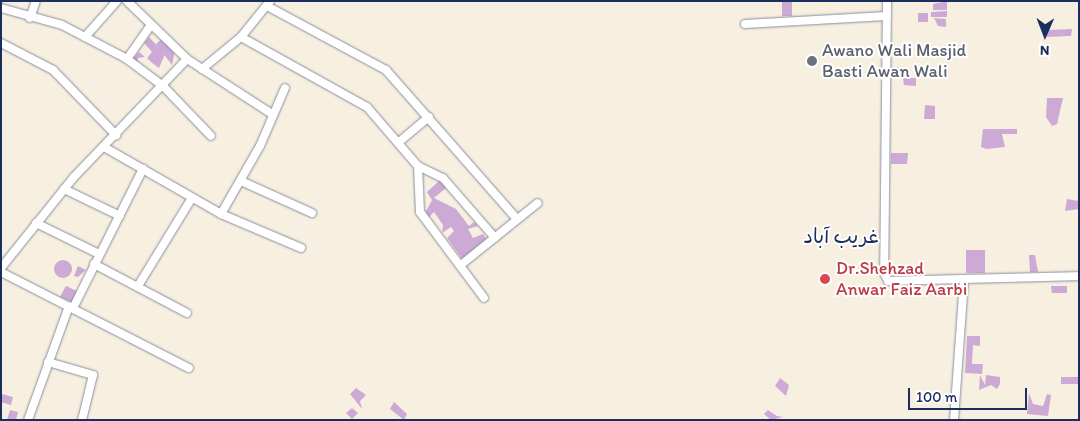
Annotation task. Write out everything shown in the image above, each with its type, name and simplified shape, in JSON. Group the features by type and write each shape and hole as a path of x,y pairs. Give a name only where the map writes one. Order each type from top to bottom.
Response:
{"street":[{"path":"30,18 36,1"},
{"path":"85,37 117,1"},
{"path":"127,1 187,59 272,114"},
{"path":"887,1 884,272 888,281 896,283 1079,276"},
{"path":"202,69 242,38 268,4 386,70 516,218"},
{"path":"1,8 30,18 62,25 127,59 163,86 211,136"},
{"path":"745,24 887,16"},
{"path":"127,59 151,25"},
{"path":"242,38 367,107 418,166 443,178 495,238"},
{"path":"1,43 53,70 116,134"},
{"path":"1,268 64,189 187,59"},
{"path":"221,214 240,181 284,88"},
{"path":"399,142 428,117"},
{"path":"104,147 221,214 301,248"},
{"path":"418,166 420,212 462,264 484,298"},
{"path":"28,420 48,362 71,307 143,169"},
{"path":"240,181 312,213"},
{"path":"64,189 120,216"},
{"path":"138,286 153,257 165,249 192,198"},
{"path":"462,264 495,238 516,218 538,203"},
{"path":"36,223 99,254"},
{"path":"94,264 187,313"},
{"path":"1,272 189,368"},
{"path":"954,420 964,281"},
{"path":"48,362 93,376 82,420"}],"building":[{"path":"782,1 792,1 792,16 782,16"},
{"path":"947,1 947,10 933,10 933,4"},
{"path":"947,11 947,17 931,17 931,12"},
{"path":"918,13 928,13 928,22 918,22"},
{"path":"934,18 946,19 946,27 938,26"},
{"path":"1072,29 1071,36 1047,37 1047,30"},
{"path":"149,37 165,54 159,68 147,58 152,52 144,43"},
{"path":"163,38 175,50 172,65 156,44"},
{"path":"139,52 145,57 138,58 138,65 132,59"},
{"path":"891,67 904,68 904,77 891,77"},
{"path":"903,78 916,78 916,86 904,85"},
{"path":"1047,98 1063,98 1057,124 1052,126 1046,117"},
{"path":"925,105 935,106 935,119 924,119"},
{"path":"983,129 1017,129 1017,134 1002,134 1005,147 986,149 981,147"},
{"path":"891,153 908,153 907,164 891,164"},
{"path":"440,180 446,188 434,198 456,209 469,226 474,222 478,226 468,229 473,238 483,234 487,240 463,260 447,238 454,231 451,227 442,233 443,225 434,212 429,217 425,213 432,200 427,192"},
{"path":"1067,199 1079,201 1079,209 1065,211"},
{"path":"966,250 985,250 985,273 966,273"},
{"path":"1029,255 1035,255 1038,272 1030,272"},
{"path":"63,260 69,263 72,269 69,275 63,278 57,275 54,269 57,263"},
{"path":"78,266 86,270 78,277 74,276"},
{"path":"66,286 79,292 72,302 60,297"},
{"path":"1051,286 1067,286 1067,293 1052,293"},
{"path":"967,336 980,336 980,346 973,345 972,364 983,364 982,374 965,373"},
{"path":"980,375 985,385 986,375 1000,377 1000,384 997,389 991,385 979,390"},
{"path":"1061,377 1079,377 1079,384 1061,384"},
{"path":"780,378 789,385 786,396 775,386"},
{"path":"356,388 366,395 360,401 362,409 350,394"},
{"path":"1029,393 1033,404 1043,406 1047,394 1051,395 1048,416 1027,414"},
{"path":"2,394 13,397 11,405 1,402"},
{"path":"394,402 407,414 404,420 390,409"},
{"path":"352,408 358,413 352,419 346,413"},
{"path":"10,410 18,412 16,420 7,420"},
{"path":"768,410 777,416 783,417 771,420 764,414"}],"place":[{"name":"Awano Wali Masjid Basti Awan Wali","path":"812,61"},
{"name":"Dr.Shehzad Anwar Faiz Aarbi","path":"825,279"}],"district":[{"name":"غریب آباد","path":"841,236"}]}
